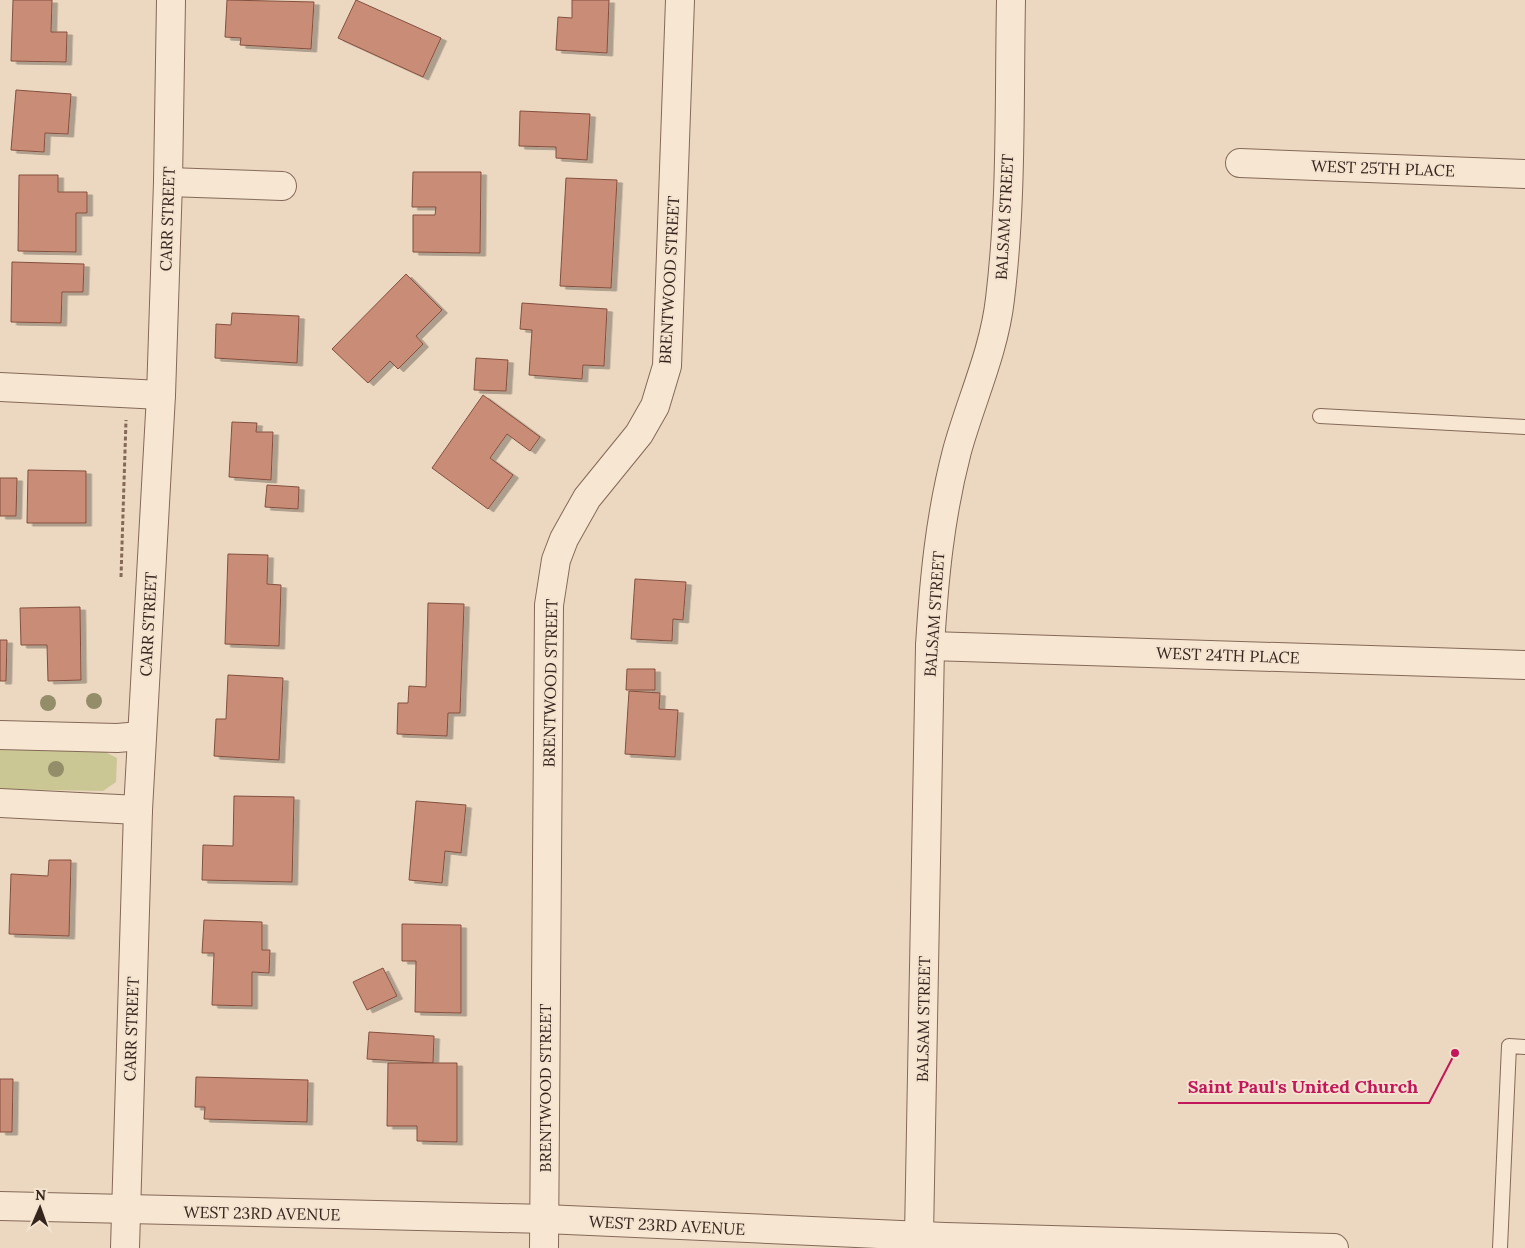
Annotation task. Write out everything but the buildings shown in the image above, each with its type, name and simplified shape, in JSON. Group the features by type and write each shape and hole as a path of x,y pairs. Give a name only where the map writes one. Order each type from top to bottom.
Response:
{"street":[{"name":"CARR STREET","path":"125,1248 141,736 161,395 168,182 171,0"},
{"name":"BRENTWOOD STREET","path":"544,1248 549,606 556,560 564,539 587,498 639,434 655,406 668,366 680,0"},
{"name":"BALSAM STREET","path":"936,1240 930,646 935,563 943,509 958,450 990,352 1000,299 1006,201 1011,0"},
{"name":"WEST 25TH PLACE","path":"1240,163 1525,174"},
{"path":"168,182 282,186"},
{"path":"0,388 161,395"},
{"name":"WEST 24TH PLACE","path":"930,646 1525,665"},
{"path":"0,735 117,738 141,736"},
{"path":"0,804 138,810"},
{"name":"WEST 23RD AVENUE","path":"0,1206 544,1219 936,1240 1334,1248"}],"lane":[{"path":"1320,416 1525,427"},
{"path":"1500,1248 1509,1046 1525,1047"}],"path":[{"path":"121,584 127,394"}],"shaded area":[{"path":"0,747 99,749 117,758 116,782 103,791 0,789"}],"place":[{"name":"Saint Paul's United Church","path":"1455,1053"}]}
